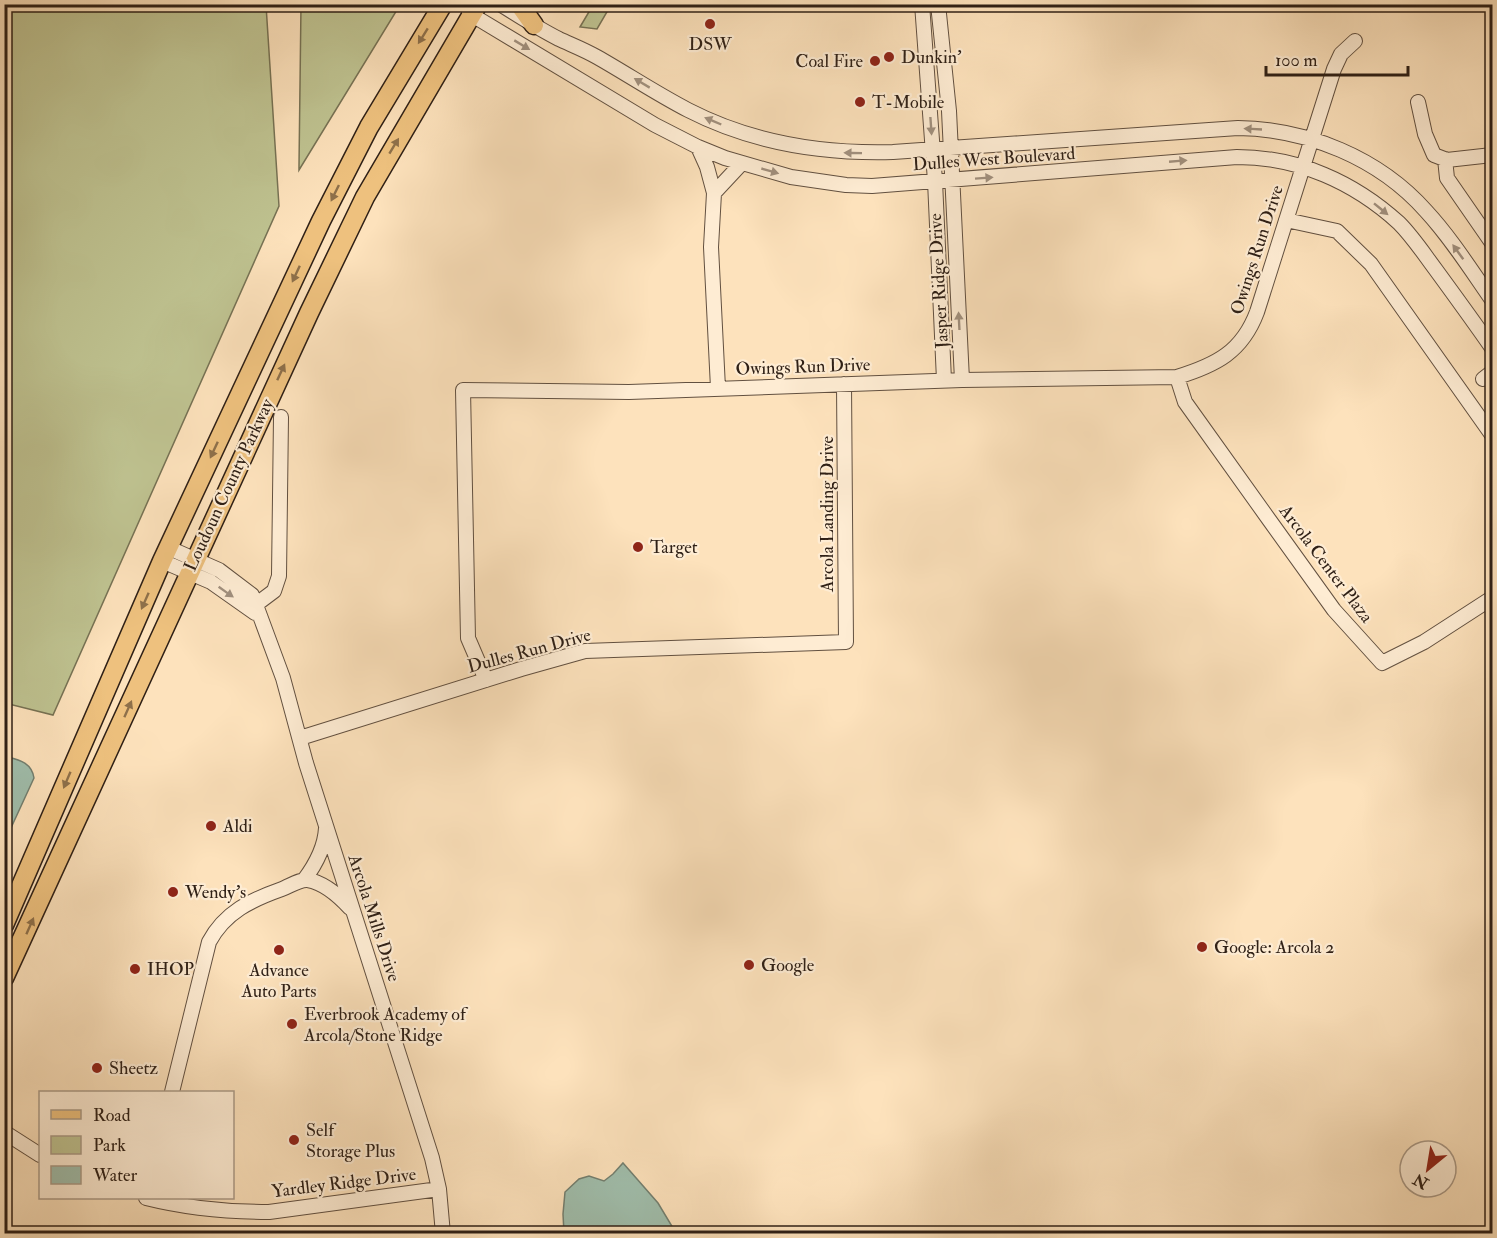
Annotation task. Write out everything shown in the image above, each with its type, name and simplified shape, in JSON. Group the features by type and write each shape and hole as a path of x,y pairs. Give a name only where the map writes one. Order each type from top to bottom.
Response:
{"main road":[{"name":"Loudoun County Parkway","path":"4,925 166,555 339,185 385,98 442,4"},
{"path":"519,4 534,25"},
{"name":"Loudoun County Parkway","path":"4,978 25,938 192,566 309,313 366,196 472,8"}],"street":[{"name":"Dulles West Boulevard","path":"500,4 689,110 760,138 800,147 845,153 892,152 951,146 1238,128 1276,131 1311,139 1365,162 1395,182 1425,210 1445,234 1492,300"},
{"name":"Jasper Ridge Drive","path":"922,4 935,181 944,380"},
{"name":"Jasper Ridge Drive","path":"938,4 951,146 962,380"},
{"name":"Dulles West Boulevard","path":"472,8 655,125 698,147 791,177 846,185 872,186 1237,157 1267,159 1302,166 1325,174 1361,194 1400,224 1415,241 1492,348"},
{"name":"Owings Run Drive","path":"486,680 468,638 463,390 629,392 944,380 1177,377 1219,361 1244,338 1257,312 1336,63 1341,54 1355,41"},
{"path":"1418,102 1422,123 1432,151 1438,157 1445,159 1492,155"},
{"path":"698,147 707,167 714,193 711,247 717,388"},
{"path":"1445,159 1447,178 1492,243"},
{"path":"714,193 742,163"},
{"path":"1286,220 1337,231 1371,264 1492,435"},
{"name":"Arcola Center Plaza","path":"1177,377 1185,402 1270,521 1334,610 1382,663 1424,642 1492,598"},
{"name":"Arcola Landing Drive","path":"844,384 846,642"},
{"path":"255,610 274,591 279,576 281,417"},
{"name":"Arcola Mills Drive","path":"166,555 236,581 252,595 255,610 278,661 326,825 432,1158 439,1189 443,1233"},
{"name":"Dulles Run Drive","path":"300,738 563,657 596,650 846,642"},
{"path":"172,1091 208,942 220,924 241,906 304,880 320,854 326,825"},
{"path":"304,880 320,884 353,910"},
{"path":"4,1132 39,1154"},
{"name":"Yardley Ridge Drive","path":"155,1199 191,1207 269,1212 439,1189"}],"green space":[{"path":"4,5 266,5 279,206 53,715 9,704 5,706"},
{"path":"301,5 400,5 299,170 299,166"},
{"path":"593,5 611,5 597,29 580,27"}],"water":[{"path":"5,758 25,763 31,769 34,778 10,830 4,830"},
{"path":"623,1163 658,1203 676,1233 564,1233 565,1192 579,1179 589,1176 604,1181"}],"place":[{"name":"DSW","path":"710,24"},
{"name":"Dunkin'","path":"889,57"},
{"name":"Coal Fire","path":"875,61"},
{"name":"T-Mobile","path":"860,102"},
{"name":"Target","path":"638,547"},
{"name":"Aldi","path":"211,826"},
{"name":"Wendy's","path":"173,892"},
{"name":"Google: Arcola 2","path":"1202,947"},
{"name":"Advance Auto Parts","path":"279,950"},
{"name":"Google","path":"749,965"},
{"name":"IHOP","path":"135,969"},
{"name":"Everbrook Academy of Arcola/Stone Ridge","path":"292,1024"},
{"name":"Sheetz","path":"97,1068"},
{"name":"Self Storage Plus","path":"294,1140"}]}
